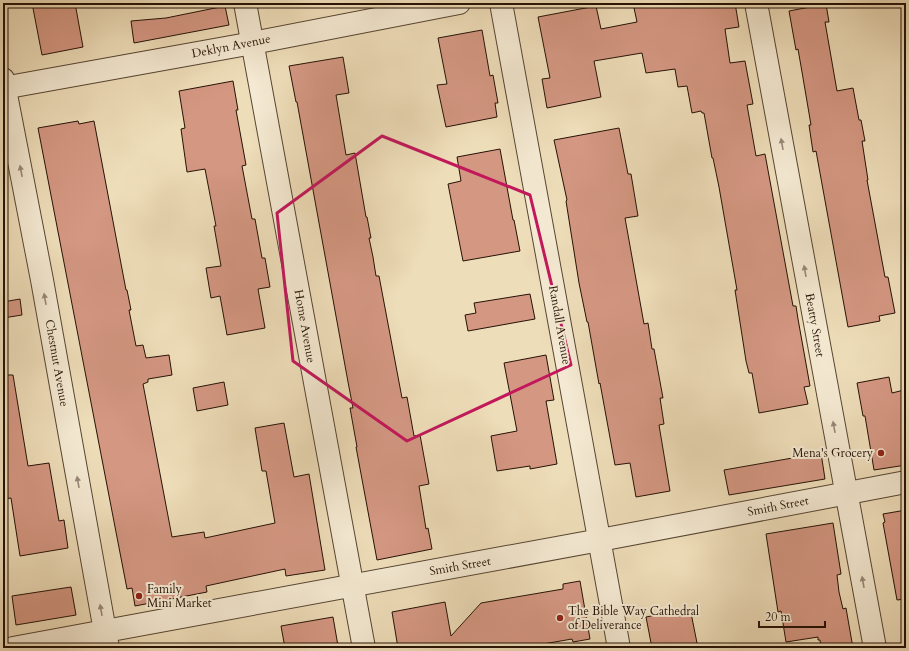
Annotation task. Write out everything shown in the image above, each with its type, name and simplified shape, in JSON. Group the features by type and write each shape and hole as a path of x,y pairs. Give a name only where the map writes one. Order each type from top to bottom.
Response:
{"street":[{"name":"Home Avenue","path":"245,3 364,648"},
{"name":"Deklyn Avenue","path":"4,85 253,43 459,3"},
{"name":"Randall Avenue","path":"501,3 619,648"},
{"name":"Beatty Street","path":"756,3 875,648"},
{"name":"Chestnut Avenue","path":"4,85 42,280 107,640"},
{"name":"Smith Street","path":"13,648 107,640 352,585 906,482"}],"highlighted area":[{"path":"382,136 530,195 571,365 407,441 293,361 277,213"}],"building":[{"path":"32,3 75,3 83,47 42,55"},
{"path":"633,3 735,3 739,27 725,29 730,63 745,61 753,104 747,105 756,156 765,154 793,306 796,306 810,386 804,387 808,404 759,413 752,373 749,373 746,361 735,290 737,290 704,113 701,111 692,113 687,86 678,87 675,69 646,73 642,53 594,61 601,97 547,108 542,79 550,78 538,17 596,6 601,29 637,22"},
{"path":"826,4 829,22 825,22 837,91 853,88 859,120 861,120 865,141 862,141 867,180 885,277 888,277 895,313 879,316 880,321 848,327 816,151 813,152 809,125 811,125 802,72 798,49 796,50 789,11"},
{"path":"225,6 229,25 134,43 131,21 166,18"},
{"path":"482,30 490,76 493,75 498,103 495,103 497,117 446,127 437,85 447,84 438,38"},
{"path":"343,57 349,93 336,95 346,155 355,153 371,238 369,238 376,276 379,276 402,398 407,397 414,436 420,435 429,484 419,486 426,529 428,528 432,549 377,560 356,447 350,408 353,408 297,102 289,66"},
{"path":"233,81 238,110 236,110 246,165 242,166 252,219 255,219 262,258 265,258 270,287 258,289 265,328 227,335 220,296 211,298 206,268 221,266 214,226 216,226 205,169 187,172 181,129 185,128 179,91"},
{"path":"78,121 79,124 94,121 131,310 129,310 136,346 143,345 146,358 169,355 172,375 148,379 148,382 143,384 172,537 204,532 205,538 275,523 266,471 262,471 255,428 284,423 294,477 309,474 325,570 286,576 285,569 206,586 207,592 135,606 132,588 127,589 38,128"},
{"path":"619,128 628,174 631,174 638,216 625,218 644,324 648,323 663,398 660,398 664,424 659,425 670,491 636,497 630,463 615,465 588,322 579,283 567,200 554,140"},
{"path":"500,149 520,251 463,261 448,184 461,181 457,157"},
{"path":"530,294 535,319 468,331 465,315 476,313 474,303"},
{"path":"20,299 22,315 3,318 3,302"},
{"path":"546,355 554,400 546,401 557,464 530,469 530,466 497,471 491,436 517,431 504,363"},
{"path":"3,375 13,375 28,466 49,463 59,521 64,520 68,548 20,556 11,498 3,499"},
{"path":"889,377 892,393 904,390 906,399 906,465 874,470 865,416 863,416 857,383"},
{"path":"224,382 228,405 197,411 193,388"},
{"path":"821,453 825,479 729,495 724,470"},
{"path":"906,510 906,599 897,600 883,523 885,522 883,514"},
{"path":"833,523 841,574 837,575 839,592 843,609 846,608 853,648 821,648 818,637 786,642 781,611 778,612 766,534"},
{"path":"580,581 590,639 573,642 572,639 520,648 398,648 392,612 445,602 451,636 481,603 563,589 563,584"},
{"path":"71,587 76,615 16,625 12,596"},
{"path":"676,611 677,615 691,613 698,648 652,648 646,617"},
{"path":"333,617 338,646 324,648 285,648 281,626"}],"place":[{"name":"Mena's Grocery","path":"881,453"},
{"name":"Family Mini Market","path":"139,596"},
{"name":"The Bible Way Cathedral of Deliverance","path":"560,618"}]}
